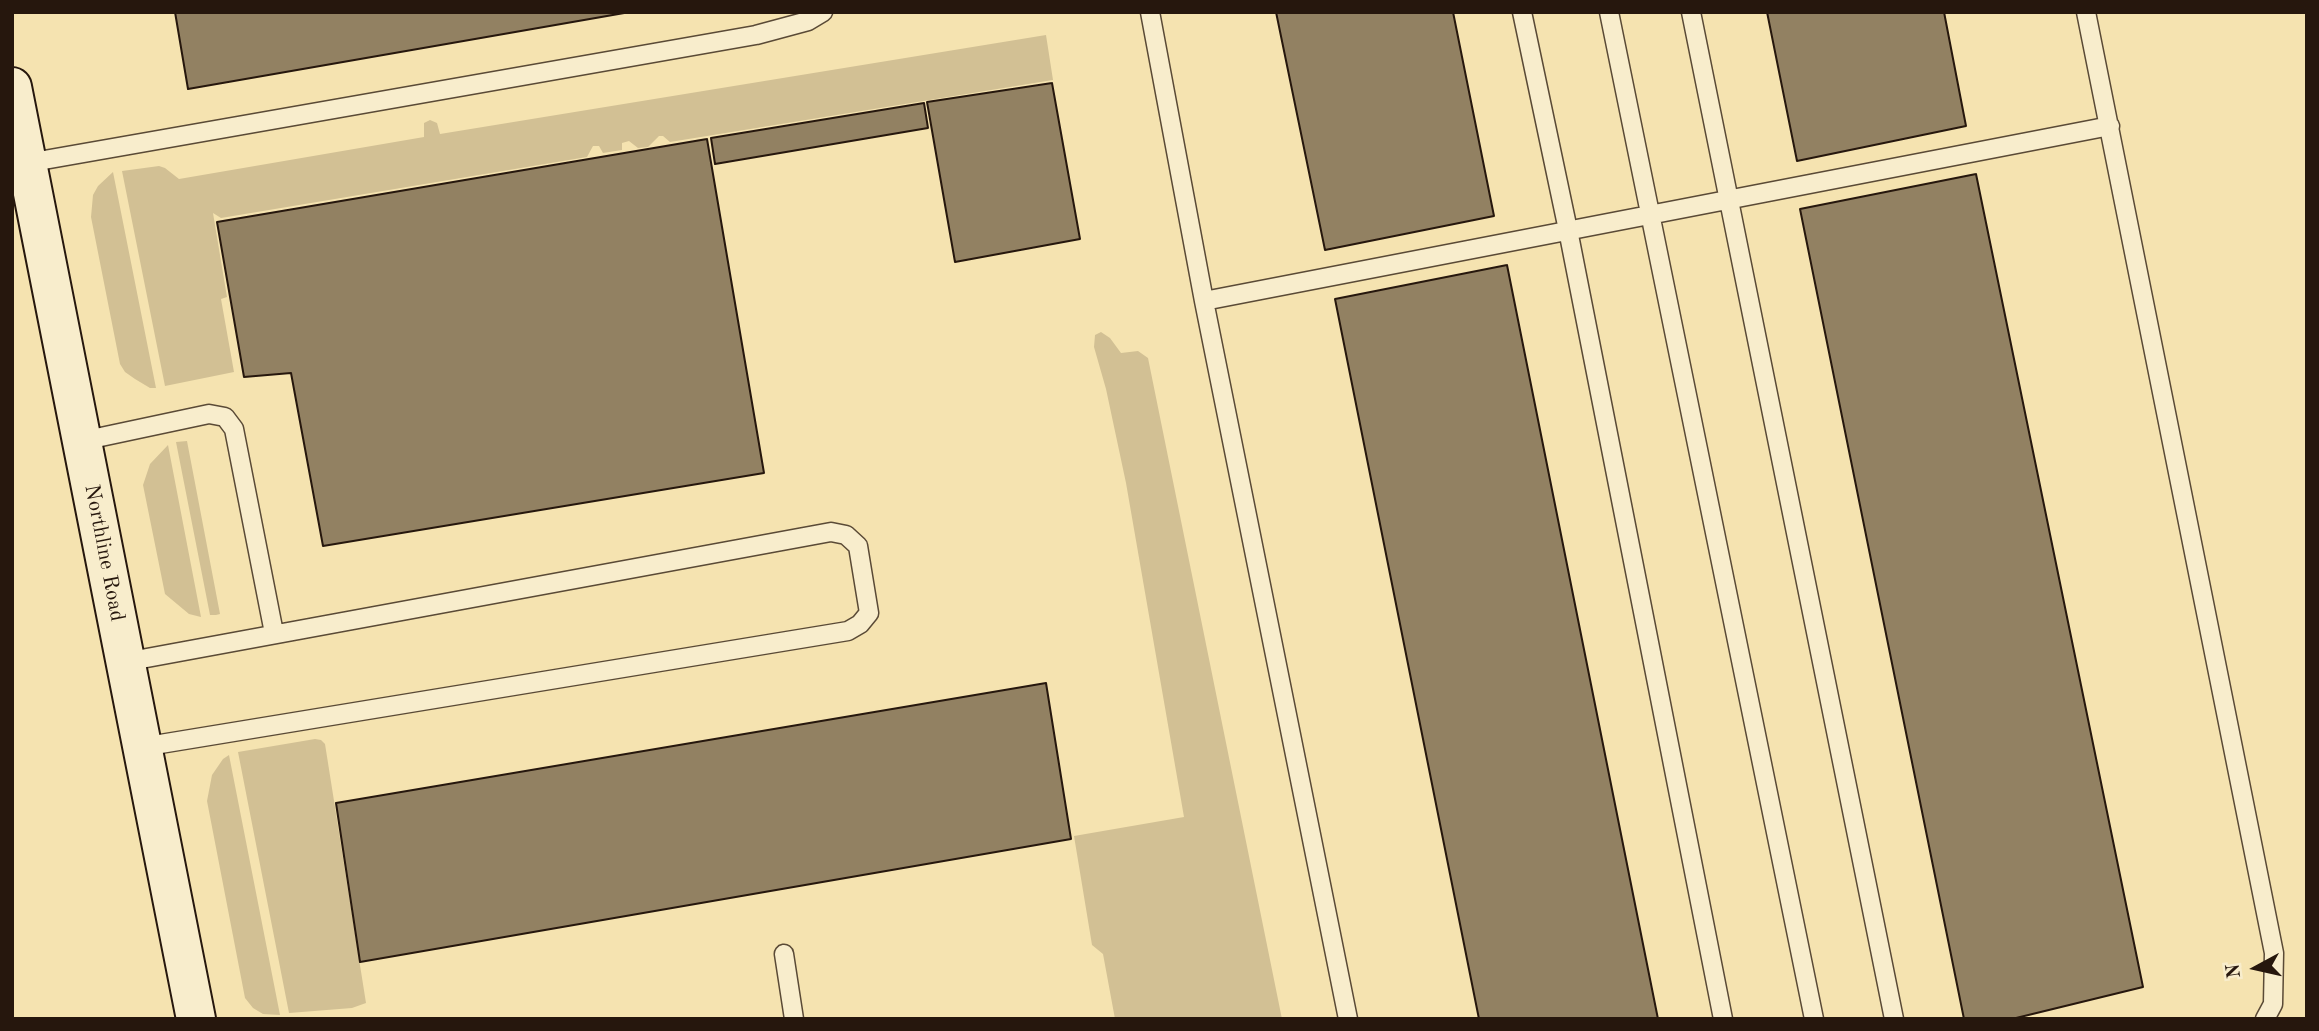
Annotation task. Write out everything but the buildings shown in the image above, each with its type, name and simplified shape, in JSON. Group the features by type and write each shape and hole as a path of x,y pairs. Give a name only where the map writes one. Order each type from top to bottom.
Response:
{"main road":[{"name":"Northline Road","path":"12,87 195,1019"}],"lane":[{"path":"27,163 756,35 808,21 823,12"},
{"path":"1150,12 1204,301 1348,1019"},
{"path":"1522,12 1568,230 1723,1019"},
{"path":"1609,12 1814,1019"},
{"path":"1691,12 1894,1019"},
{"path":"2086,12 2274,953 2273,1004 2265,1019"},
{"path":"1204,301 2110,126"},
{"path":"82,441 209,414 225,417 234,429 274,633"},
{"path":"125,662 831,532 846,535 858,546 869,613 860,624 848,631 142,747"},
{"path":"784,954 794,1019"}],"shaded area":[{"path":"1046,35 1053,80 670,142 659,136 648,147 638,148 629,141 622,143 622,150 603,153 599,146 593,146 587,157 221,218 213,213 227,297 221,299 234,372 165,386 122,171 159,166 179,179 424,137 424,123 430,120 437,123 440,134"},
{"path":"113,172 156,388 150,388 135,379 125,372 120,364 91,217 93,195 98,186"},
{"path":"1101,332 1110,338 1121,353 1138,351 1148,358 1282,1019 1115,1019 1103,954 1092,945 1074,836 1184,817 1126,483 1094,347 1095,335"},
{"path":"187,441 220,614 216,615 210,615 176,442"},
{"path":"168,445 201,617 189,614 165,594 143,485 150,464"},
{"path":"315,739 325,744 366,1003 352,1008 289,1013 238,752"},
{"path":"229,755 280,1015 263,1014 253,1008 245,998 207,801 212,775"}]}
